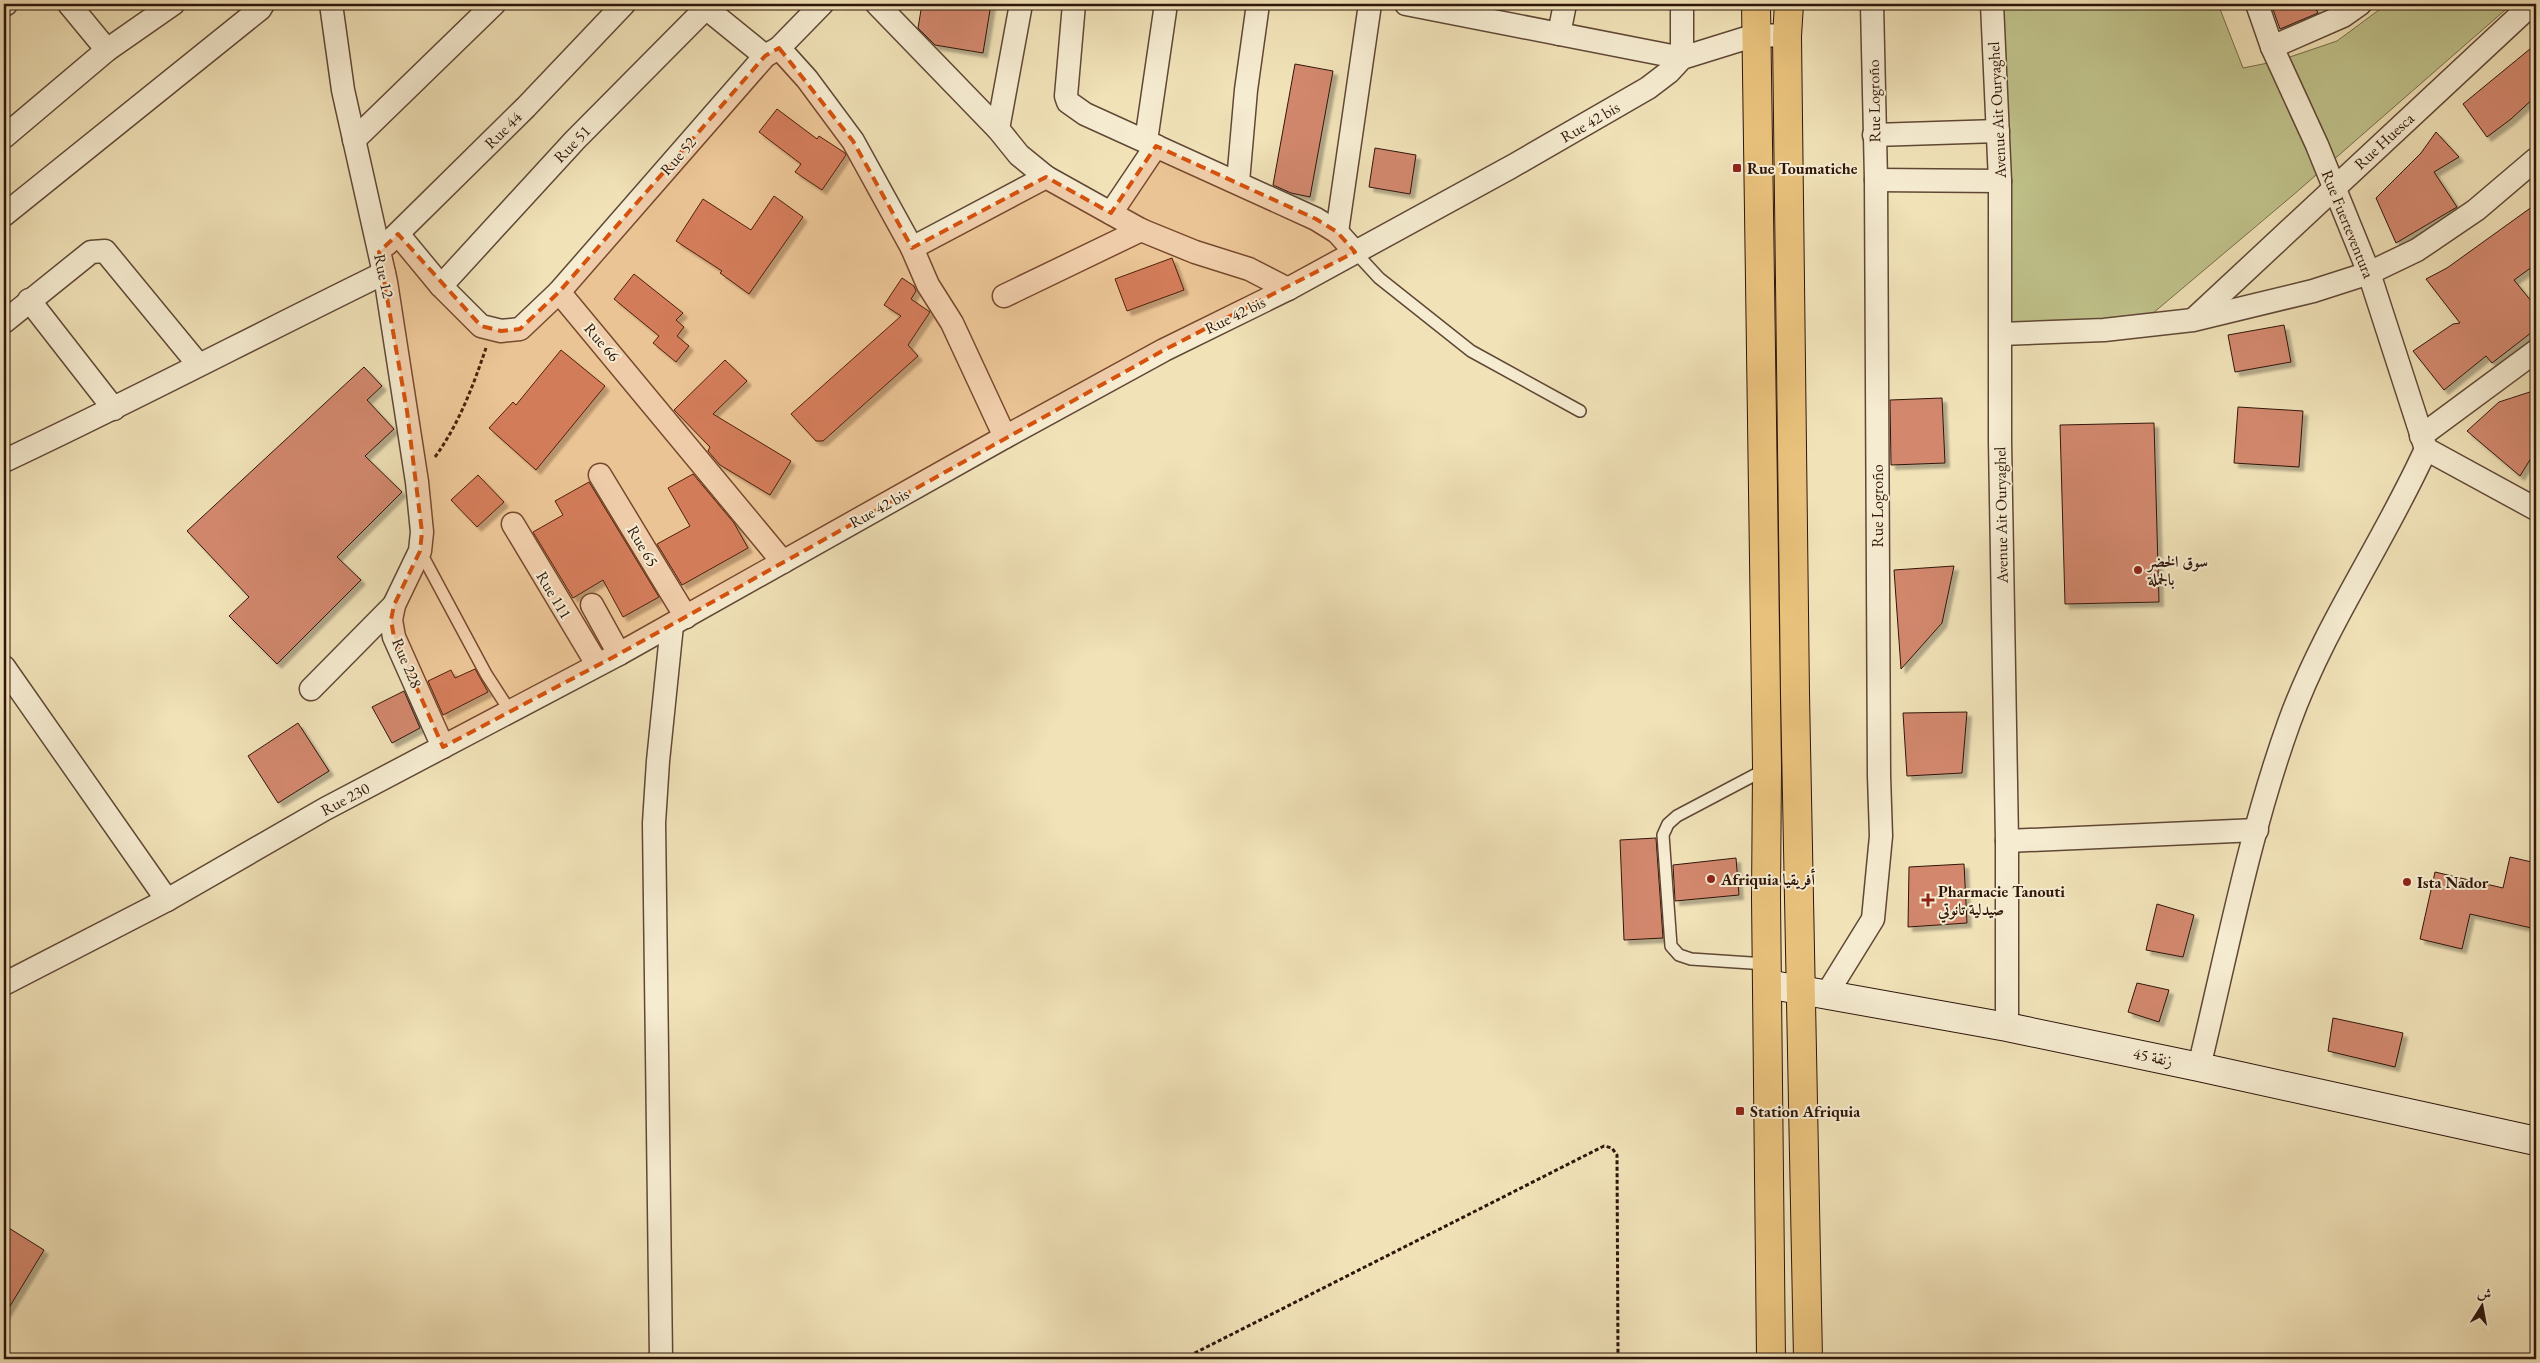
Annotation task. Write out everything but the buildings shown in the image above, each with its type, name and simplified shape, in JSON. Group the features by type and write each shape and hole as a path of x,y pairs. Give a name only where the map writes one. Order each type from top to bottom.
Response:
{"main road":[{"path":"1756,4 1767,768 1771,1359"},
{"path":"1789,4 1787,36 1795,694 1814,993 1808,1359"}],"street":[{"path":"69,4 107,50"},
{"path":"4,137 107,50 173,4"},
{"path":"4,215 263,4"},
{"name":"Rue 12","path":"331,4 344,90 381,262 417,482 422,532 420,551"},
{"path":"354,140 494,4"},
{"name":"Rue 44","path":"4,461 114,409 381,262 398,234 526,107 624,4"},
{"name":"Rue 52","path":"559,292 772,52 802,26 822,4"},
{"path":"877,4 998,129 1019,155 1046,177 1140,230 1195,252 1249,269 1288,290"},
{"path":"998,129 1021,4"},
{"path":"1074,4 1066,96 1068,102 1085,114 1316,219 1337,232 1355,252"},
{"path":"1111,213 1151,144 1166,4"},
{"path":"1238,182 1246,90 1258,4"},
{"path":"1337,232 1370,4"},
{"path":"1406,4 1682,58 1682,4"},
{"path":"1559,34 1564,4"},
{"name":"Rue Logroño","path":"1814,993 1873,919 1881,836 1879,776 1876,180 1872,4"},
{"name":"Avenue Ait Ouryaghel","path":"1992,4 2000,181 2000,440 2007,841 2007,1027"},
{"name":"Rue Fuerteventura","path":"2258,4 2272,47 2369,273 2424,443"},
{"path":"2272,47 2342,16 2360,4"},
{"name":"Rue Huesca","path":"2193,320 2532,4"},
{"path":"704,6 772,52 807,79 853,140 912,248 928,285 952,323 1005,436"},
{"name":"Rue 51","path":"441,286 575,140 704,6"},
{"name":"Rue 42 bis","path":"679,621 1005,436 1164,350 1288,290 1620,105 1669,72 1682,58 1756,35 1787,36"},
{"path":"1874,135 1998,131"},
{"path":"2001,334 2104,330 2193,320 2304,293 2369,273 2417,250 2476,210 2536,159"},
{"path":"912,248 1046,177"},
{"path":"1876,180 2000,181"},
{"path":"1004,296 1140,230"},
{"path":"398,234 464,311 481,326 492,330 513,331 520,328 559,292"},
{"path":"4,322 91,252 105,251 198,364"},
{"name":"Rue 66","path":"559,292 783,562"},
{"path":"29,300 114,409"},
{"path":"2199,1066 2256,830 2290,722 2318,659 2352,587 2410,484 2424,443 2536,351"},
{"path":"2424,443 2536,509"},
{"name":"Rue 65","path":"600,475 679,621"},
{"name":"Rue 111","path":"514,524 597,664"},
{"name":"Rue 228","path":"420,551 394,605 391,620 394,636 443,747"},
{"path":"311,689 394,605"},
{"path":"592,605 619,654"},
{"path":"661,1359 654,823 658,762 679,621"},
{"name":"Rue 230","path":"4,984 167,900 325,809 679,621"},
{"path":"4,666 167,900"},
{"path":"2007,841 2256,830"},
{"name":"زنقة 45","path":"1767,974 1814,993 2007,1027 2199,1066 2536,1142"}],"lane":[{"path":"1355,252 1379,278 1471,351 1580,411"},
{"path":"420,551 486,674 510,711"},
{"path":"1767,768 1677,816 1668,824 1663,835 1672,946 1679,955 1691,959 1767,974"}],"path":[{"path":"417,482 447,441 470,392 492,330"},
{"path":"1183,1359 1604,1146 1612,1148 1617,1155 1618,1359"}],"highlighted area":[{"path":"779,48 853,141 912,248 1046,177 1111,213 1156,146 1316,219 1337,232 1355,252 1164,350 619,654 443,747 394,637 391,620 394,605 420,551 422,532 407,411 379,252 398,234 481,326 501,331 520,329 559,292 765,56"}],"green space":[{"path":"1991,4 2218,4 2243,68 2278,61 2337,41 2387,4 2512,4 2292,196 2146,319 1997,331"}],"place":[{"name":"Rue Toumatiche","path":"1737,168"},
{"name":"سوق الخضر بالجملة","path":"2138,570"},
{"name":"Afriquia أفريقيا","path":"1711,879"},
{"name":"Ista Nador","path":"2407,882"},
{"name":"Pharmacie Tanouti صيدلية تانوتي","path":"1928,900"},
{"name":"Station Afriquia","path":"1740,1111"}]}
